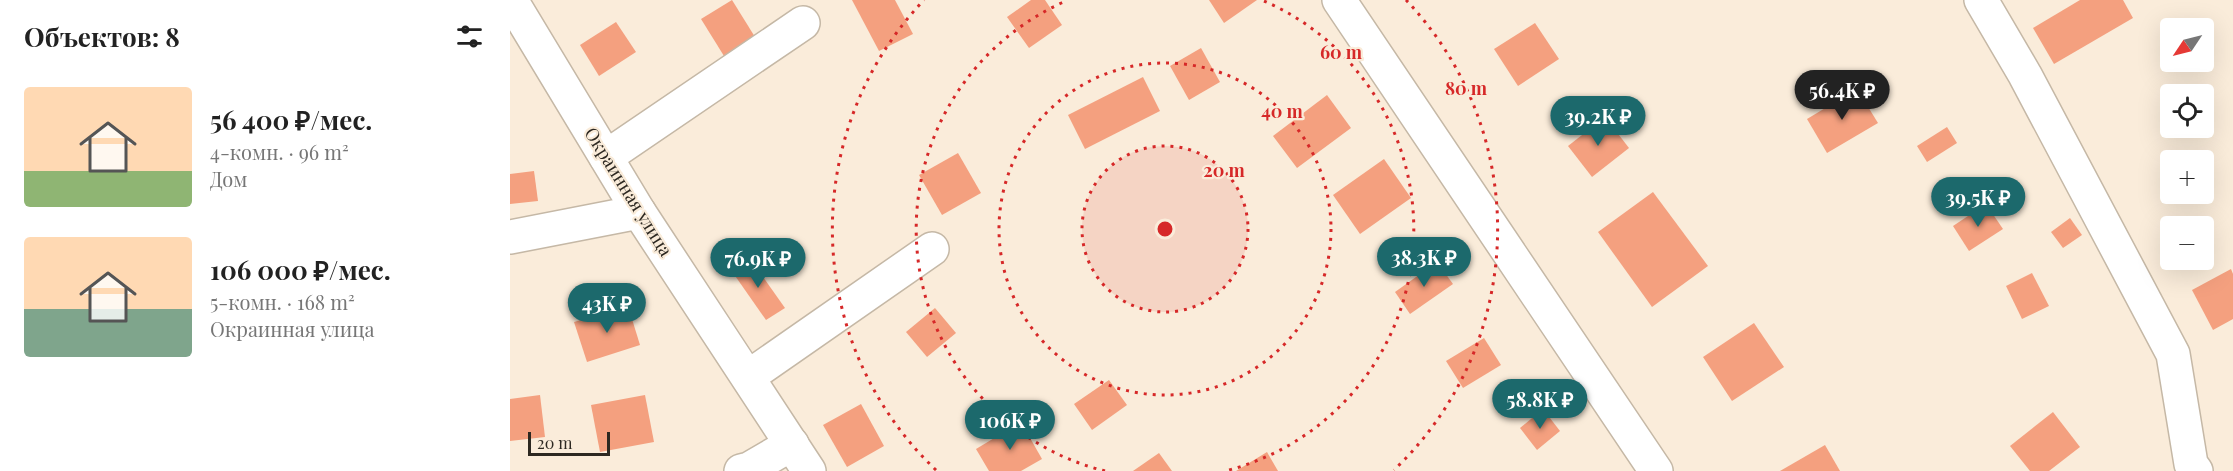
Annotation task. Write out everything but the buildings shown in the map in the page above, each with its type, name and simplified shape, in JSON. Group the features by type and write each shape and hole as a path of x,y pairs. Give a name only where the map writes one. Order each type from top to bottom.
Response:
{"street":[{"name":"Окраинная улица","path":"511,0 639,212 800,458"},
{"path":"1339,0 1656,471"},
{"path":"1981,0 2025,75 2173,354 2191,464 2196,471"},
{"path":"606,157 803,23"},
{"path":"510,237 639,212"},
{"path":"747,377 932,249"},
{"path":"741,471 800,458"}]}
